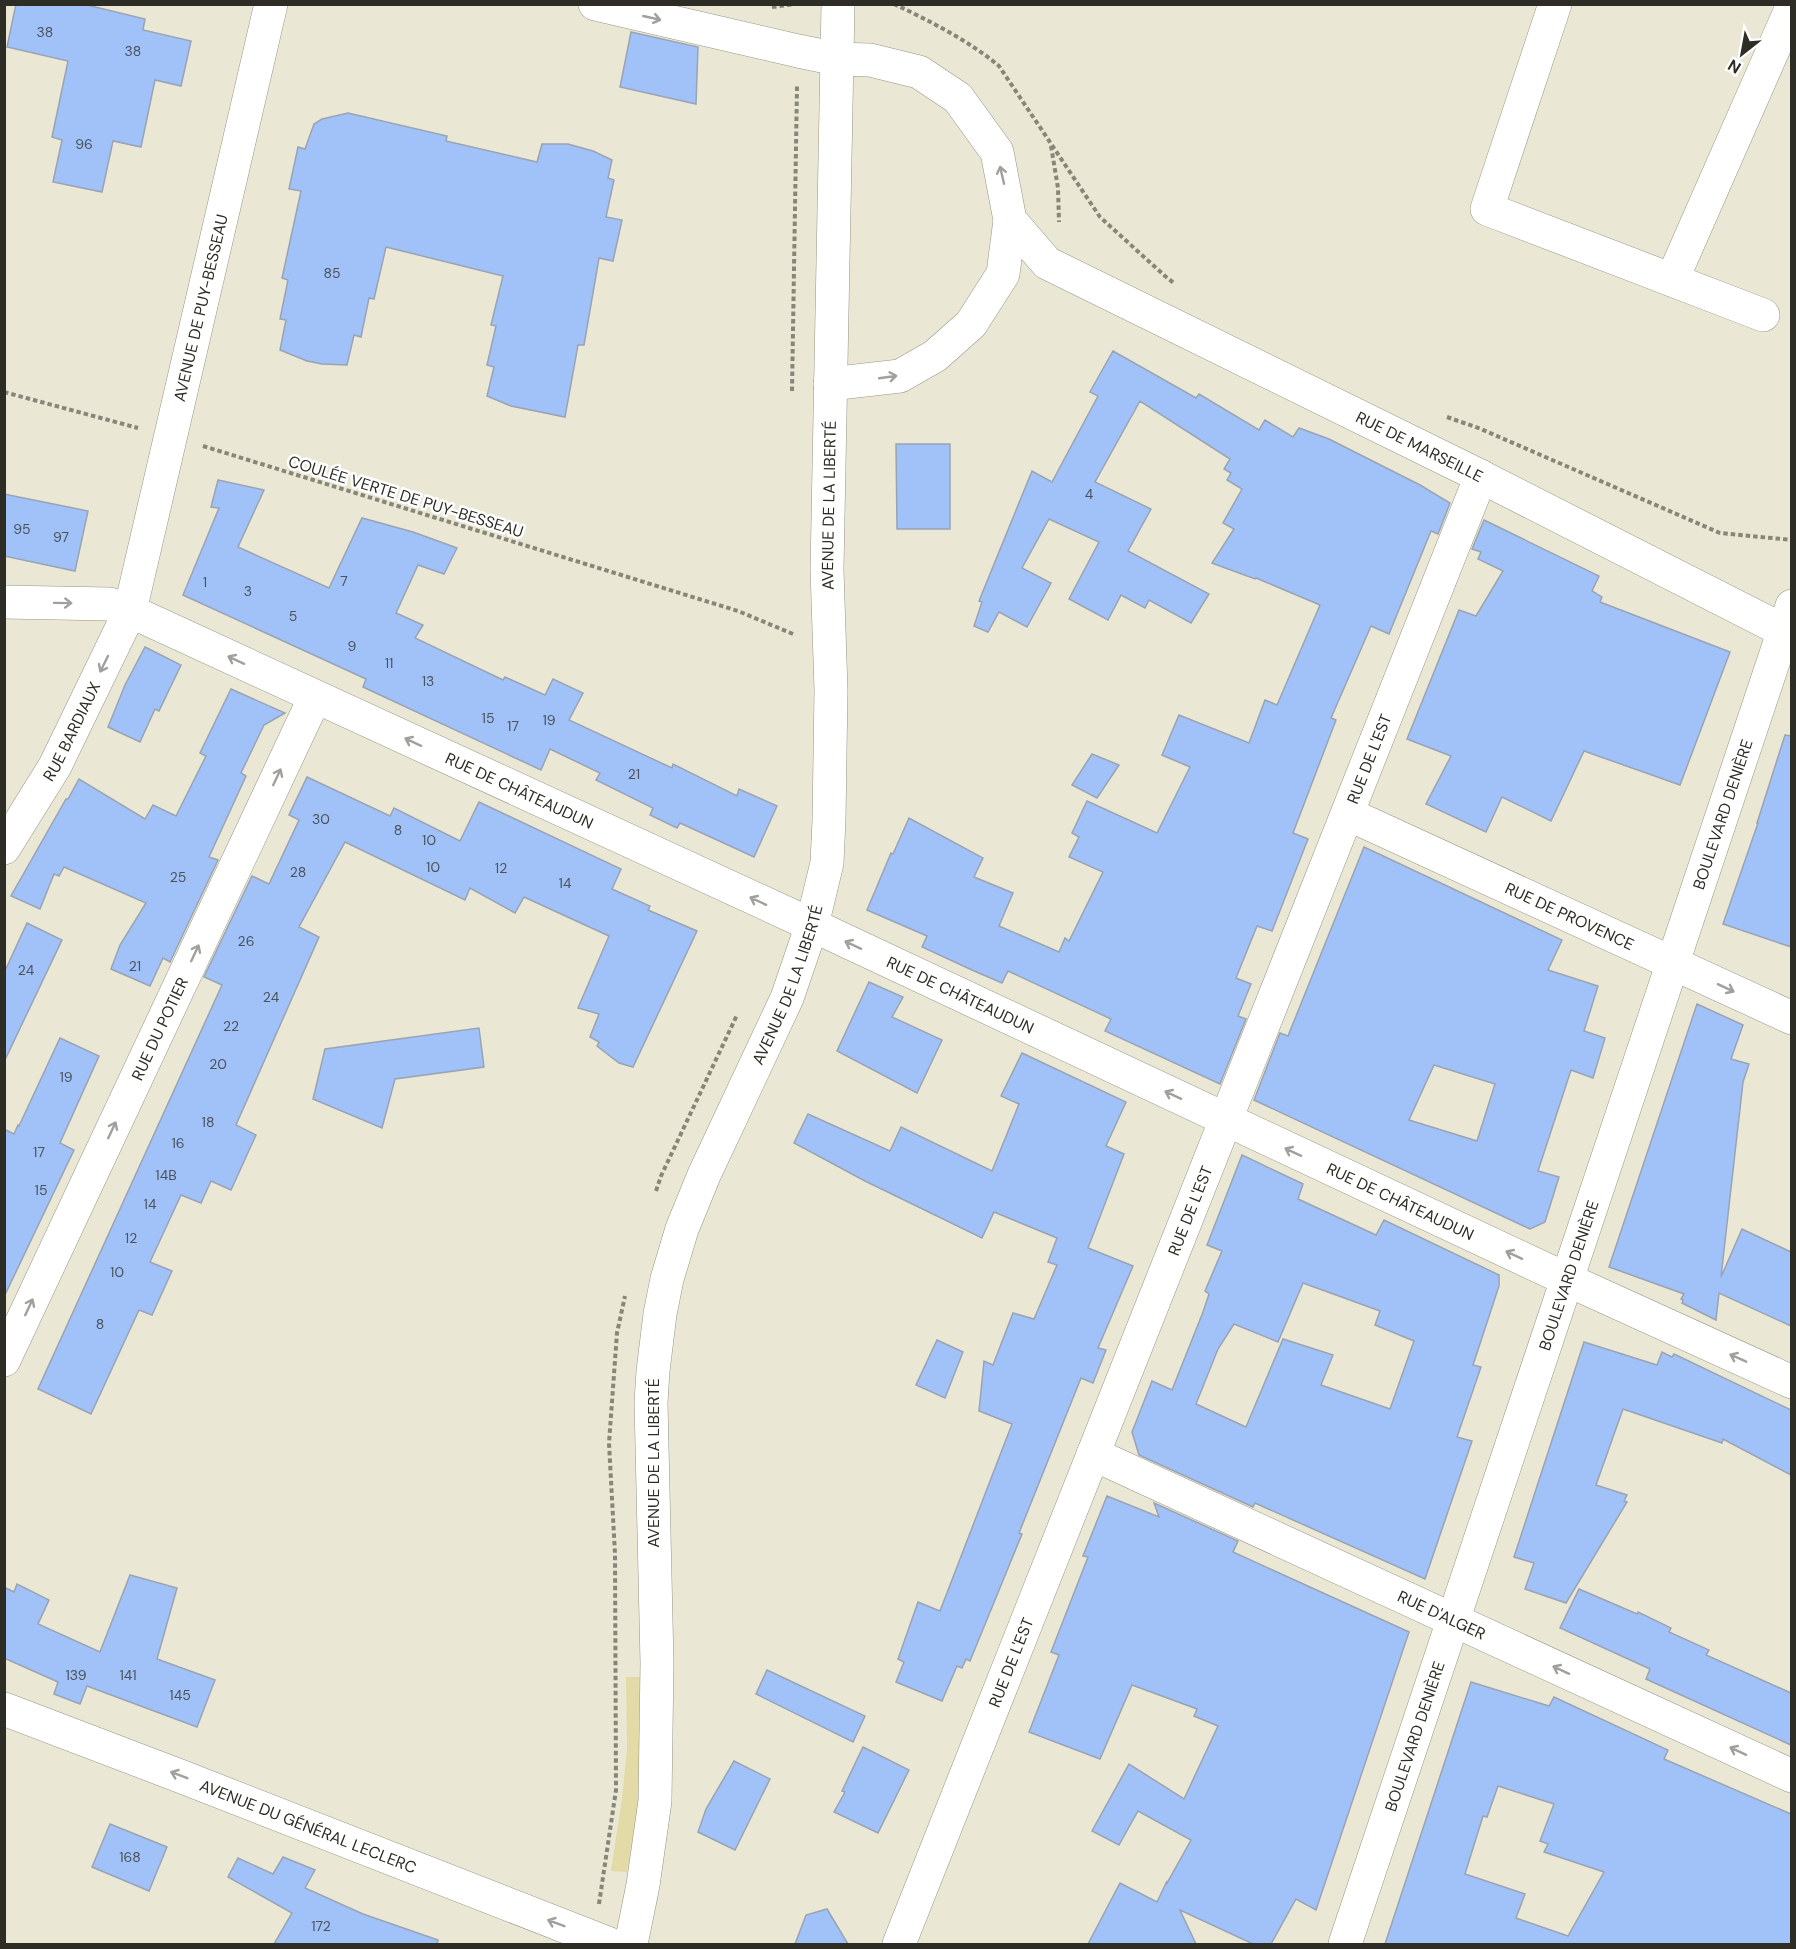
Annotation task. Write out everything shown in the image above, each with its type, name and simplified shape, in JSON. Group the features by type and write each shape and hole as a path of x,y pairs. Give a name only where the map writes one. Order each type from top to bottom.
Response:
{"street":[{"name":"AVENUE DE PUY-BESSEAU","path":"130,611 271,4"},
{"path":"595,4 837,59 870,60 919,72 958,98 997,152 1010,220 1003,274 971,324 935,356 900,376 830,384"},
{"name":"AVENUE DE LA LIBERTÉ","path":"631,1944 644,1885 655,1801 657,1663 651,1412 652,1371 660,1314 682,1228 787,998 812,925 827,863 831,690 827,570 838,4"},
{"path":"1555,4 1487,209 1763,315"},
{"path":"1671,280 1791,7"},
{"name":"RUE DE MARSEILLE","path":"1010,220 1047,263 1480,476 1789,624"},
{"path":"1003,274 1047,263"},
{"name":"RUE DE L'EST","path":"899,1944 1480,476"},
{"path":"4,602 109,604 130,611"},
{"name":"RUE DE CHÂTEAUDUN","path":"130,611 812,925 1567,1280 1791,1382"},
{"name":"RUE BARDIAUX","path":"4,848 55,766 130,611"},
{"name":"BOULEVARD DENIÈRE","path":"1345,1944 1673,963 1789,624"},
{"name":"RUE DU POTIER","path":"4,1360 315,697"},
{"name":"RUE DE PROVENCE","path":"1348,814 1791,1018"},
{"name":"RUE D'ALGER","path":"1093,1454 1791,1776"},
{"name":"AVENUE DU GÉNÉRAL LECLERC","path":"4,1709 610,1944"}],"path":[{"path":"894,4 987,56 999,66 1100,217 1165,276 1184,290"},
{"name":"COULÉE VERTE DE PUY-BESSEAU","path":"4,392 171,436 738,611 796,635"},
{"path":"1437,414 1481,429 1720,533 1791,540"}],"shaded area":[{"path":"626,1677 640,1677 639,1800 627,1872 611,1871 627,1749"}],"building":[{"path":"16,4 83,4 145,19 143,30 191,41 181,86 155,80 141,147 113,141 102,192 53,182 62,140 52,137 68,61 7,47"},
{"path":"631,32 698,47 696,104 620,87"},
{"path":"348,113 447,136 446,141 537,162 542,144 568,144 593,151 612,160 608,178 614,180 606,217 622,220 613,261 599,258 584,345 578,345 565,417 511,406 487,396 494,367 487,365 496,326 491,325 503,276 386,247 374,299 369,298 361,337 354,335 347,365 307,361 280,350 286,320 280,319 288,280 282,278 301,191 289,189 298,147 305,149 314,124 322,119"},
{"path":"1113,351 1196,398 1199,394 1259,430 1265,420 1293,437 1299,428 1329,439 1420,485 1450,503 1438,534 1431,531 1389,634 1371,626 1331,718 1336,720 1293,833 1308,839 1272,931 1257,926 1236,978 1251,984 1238,1016 1246,1019 1220,1084 1105,1031 1111,1019 1008,971 1002,983 972,970 922,947 927,936 867,910 891,853 893,854 909,818 983,858 974,877 1013,893 999,926 1059,952 1065,938 1069,941 1103,872 1069,857 1079,837 1072,833 1087,801 1157,833 1190,767 1162,755 1179,715 1249,743 1265,700 1277,705 1320,605 1256,578 1212,563 1234,529 1223,523 1242,489 1227,480 1231,473 1224,469 1230,459 1140,401 1095,482 1151,509 1128,551 1209,594 1191,623 1149,600 1145,608 1121,595 1108,620 1069,599 1099,542 1049,519 1022,568 1051,583 1027,627 999,612 988,632 974,626 982,602 979,601 1032,471 1052,482 1098,396 1090,392"},
{"path":"896,444 950,444 950,529 897,529"},
{"path":"218,480 264,490 238,547 329,588 362,518 413,532 457,548 444,574 418,565 396,613 423,625 415,638 503,680 505,677 545,695 553,679 583,693 569,720 672,768 673,764 737,796 739,789 777,806 754,857 680,823 677,828 650,815 653,808 596,780 600,773 550,749 541,770 363,687 366,679 183,595 219,508 211,507"},
{"path":"4,494 88,511 75,571 4,556"},
{"path":"1484,520 1599,576 1592,591 1602,597 1600,602 1730,652 1680,785 1584,751 1551,821 1502,797 1486,832 1426,804 1451,756 1407,739 1459,610 1476,616 1503,571 1478,559 1481,552 1472,549"},
{"path":"145,647 181,665 159,711 155,709 140,742 108,727 125,685"},
{"path":"231,689 285,713 264,725 241,773 246,776 209,857 218,860 170,962 163,958 150,986 111,969 120,945 146,903 64,867 59,876 54,874 40,909 11,896 79,779 145,819 153,805 176,816 206,756 200,753"},
{"path":"1785,735 1791,736 1791,947 1723,924"},
{"path":"1092,754 1119,765 1097,798 1072,785"},
{"path":"307,777 390,816 394,808 460,841 479,802 621,869 612,889 650,906 648,910 697,931 633,1067 619,1063 597,1046 599,1042 590,1037 599,1014 578,1008 609,936 524,897 515,913 470,888 465,900 345,842 299,927 319,937 236,1125 256,1135 231,1190 211,1181 201,1203 181,1195 150,1262 172,1271 152,1315 139,1310 91,1414 38,1389 222,985 204,977 252,876 269,884 299,820 289,815"},
{"path":"1364,847 1562,940 1548,970 1598,986 1584,1031 1605,1038 1593,1078 1571,1070 1538,1171 1559,1177 1545,1222 1530,1229 1254,1100 1280,1033 1288,1036","holes":["1434,1065 1495,1084 1477,1141 1409,1120"]},
{"path":"27,923 62,940 4,1062 4,973"},
{"path":"869,982 903,997 892,1017 942,1040 917,1093 837,1051"},
{"path":"1697,1004 1743,1025 1731,1059 1749,1064 1743,1082 1721,1277 1742,1229 1791,1252 1791,1326 1719,1293 1716,1320 1682,1303 1681,1299 1684,1294 1609,1267"},
{"path":"479,1028 484,1067 395,1079 382,1128 313,1099 325,1049"},
{"path":"60,1038 99,1056 60,1143 74,1150 4,1297 4,1129 14,1134 19,1126"},
{"path":"1022,1053 1126,1102 1106,1146 1124,1154 1088,1248 1133,1266 1098,1348 1106,1350 1093,1383 1081,1378 1019,1533 1022,1534 970,1661 966,1659 962,1668 957,1666 942,1701 896,1682 904,1662 898,1659 918,1602 940,1611 1012,1424 979,1411 984,1361 993,1365 1013,1313 1034,1319 1057,1265 1048,1262 1057,1238 994,1212 982,1238 865,1181 794,1143 808,1114 890,1151 901,1127 992,1171 1019,1104 1001,1096"},
{"path":"1242,1155 1303,1184 1298,1199 1376,1235 1384,1220 1499,1275 1499,1286 1473,1365 1481,1367 1457,1437 1472,1441 1425,1579 1255,1503 1253,1507 1139,1455 1132,1432 1152,1381 1172,1390 1209,1294 1205,1291 1222,1251 1207,1245","holes":["1303,1283 1380,1311 1375,1325 1414,1341 1390,1409 1321,1385 1333,1355 1283,1339 1246,1427 1196,1404 1218,1349 1234,1324 1278,1342"]},
{"path":"937,1340 963,1352 945,1398 916,1385"},
{"path":"1584,1342 1657,1365 1662,1352 1672,1357 1674,1354 1791,1410 1791,1475 1723,1439 1722,1443 1623,1409 1596,1485 1627,1495 1624,1501 1627,1502 1566,1603 1525,1589 1534,1563 1514,1557"},
{"path":"1107,1496 1159,1517 1154,1503 1238,1541 1233,1552 1409,1632 1316,1910 1296,1899 1271,1944 1253,1944 1180,1910 1196,1944 1088,1944 1120,1883 1157,1902 1191,1840 1138,1811 1119,1845 1092,1831 1129,1764 1184,1799 1218,1726 1194,1716 1197,1709 1132,1685 1100,1759 1029,1732 1059,1655 1051,1652 1088,1557 1083,1556"},
{"path":"130,1575 177,1588 157,1659 215,1680 197,1727 87,1686 80,1704 54,1694 58,1682 4,1658 4,1587 14,1592 17,1584 49,1600 38,1624 100,1652"},
{"path":"1579,1589 1637,1614 1638,1612 1671,1628 1669,1632 1709,1650 1706,1655 1791,1693 1791,1745 1646,1679 1650,1669 1560,1628"},
{"path":"767,1670 865,1716 853,1742 756,1694"},
{"path":"1471,1682 1549,1706 1554,1697 1668,1750 1664,1759 1791,1814 1791,1944 1385,1944","holes":["1498,1786 1554,1804 1540,1841 1548,1844 1544,1852 1604,1872 1568,1936 1516,1918 1525,1894 1465,1874 1483,1816 1487,1817"]},
{"path":"863,1747 909,1770 878,1833 834,1812 845,1792 842,1791"},
{"path":"734,1761 770,1779 735,1850 698,1832 706,1809"},
{"path":"110,1824 167,1847 149,1891 92,1867"},
{"path":"283,1857 315,1870 305,1888 363,1914 438,1940 437,1944 274,1944 292,1913 228,1877 238,1858 273,1874"},
{"path":"827,1909 848,1944 795,1944 806,1915"}]}
